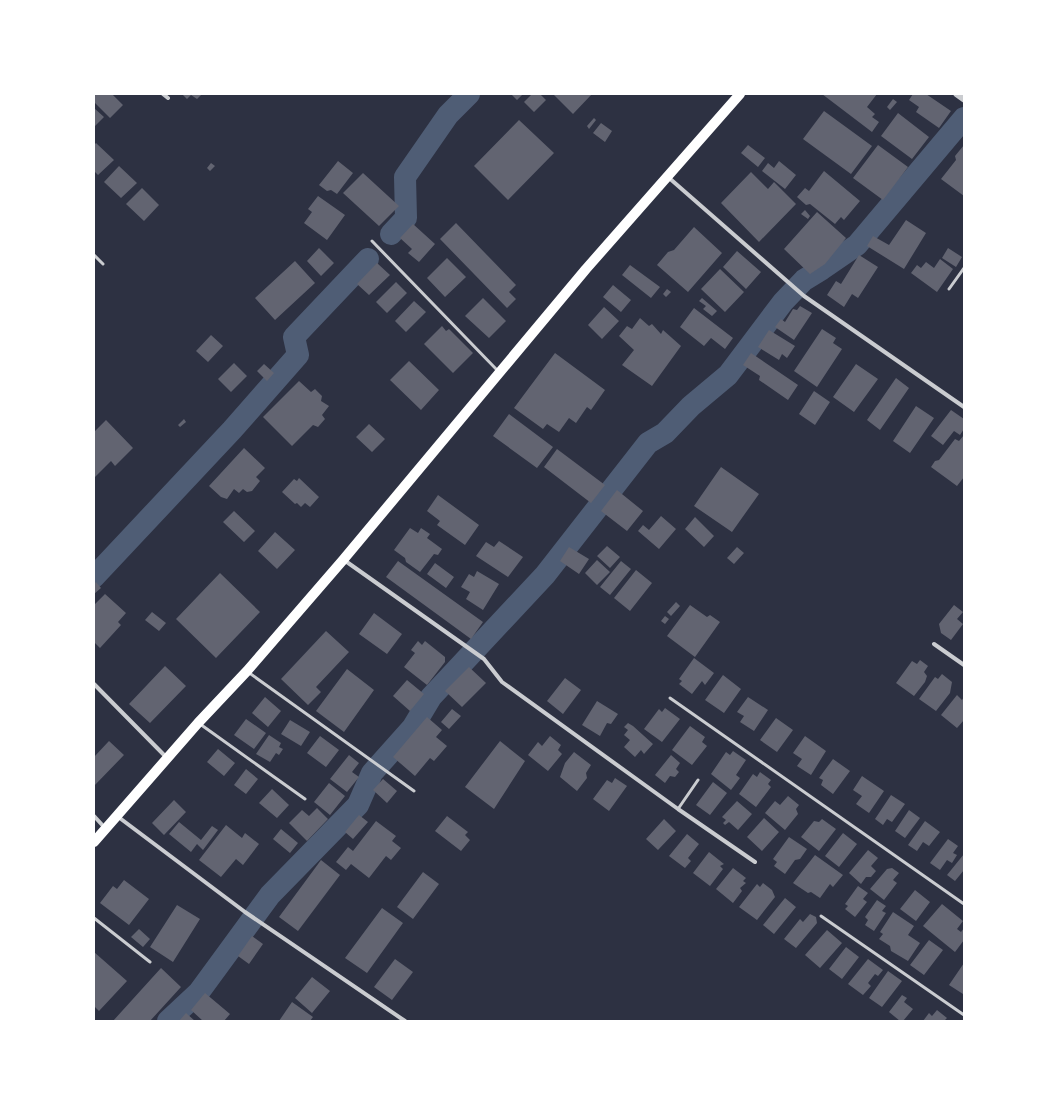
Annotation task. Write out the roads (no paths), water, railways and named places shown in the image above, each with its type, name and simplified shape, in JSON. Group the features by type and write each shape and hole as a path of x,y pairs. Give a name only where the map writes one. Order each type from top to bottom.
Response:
{"main road":[{"path":"94,842 198,723 247,671 586,269 740,94"}],"street":[{"path":"163,94 168,98"},
{"path":"957,94 964,99"},
{"path":"667,176 804,296 964,407"},
{"path":"342,560 484,659 502,682 678,809 755,862"},
{"path":"934,644 964,665"},
{"path":"94,684 167,758"},
{"path":"94,816 105,829"},
{"path":"116,816 262,925 405,1021"}],"lane":[{"path":"372,241 500,372"},
{"path":"94,255 103,264"},
{"path":"948,289 964,268"},
{"path":"247,671 414,791"},
{"path":"670,698 964,904"},
{"path":"198,723 305,799"},
{"path":"678,809 698,780"},
{"path":"821,916 964,1015"},
{"path":"94,918 150,962"}],"waterway":[{"path":"391,234 406,218 405,177 448,115 469,94"},
{"path":"168,1021 199,992 270,895 358,805 372,773 413,727 431,697 545,575 648,443 665,433 691,406 728,375 783,302 804,280 857,245 964,118"},
{"path":"94,577 232,430 298,355 294,337 368,259"}]}
